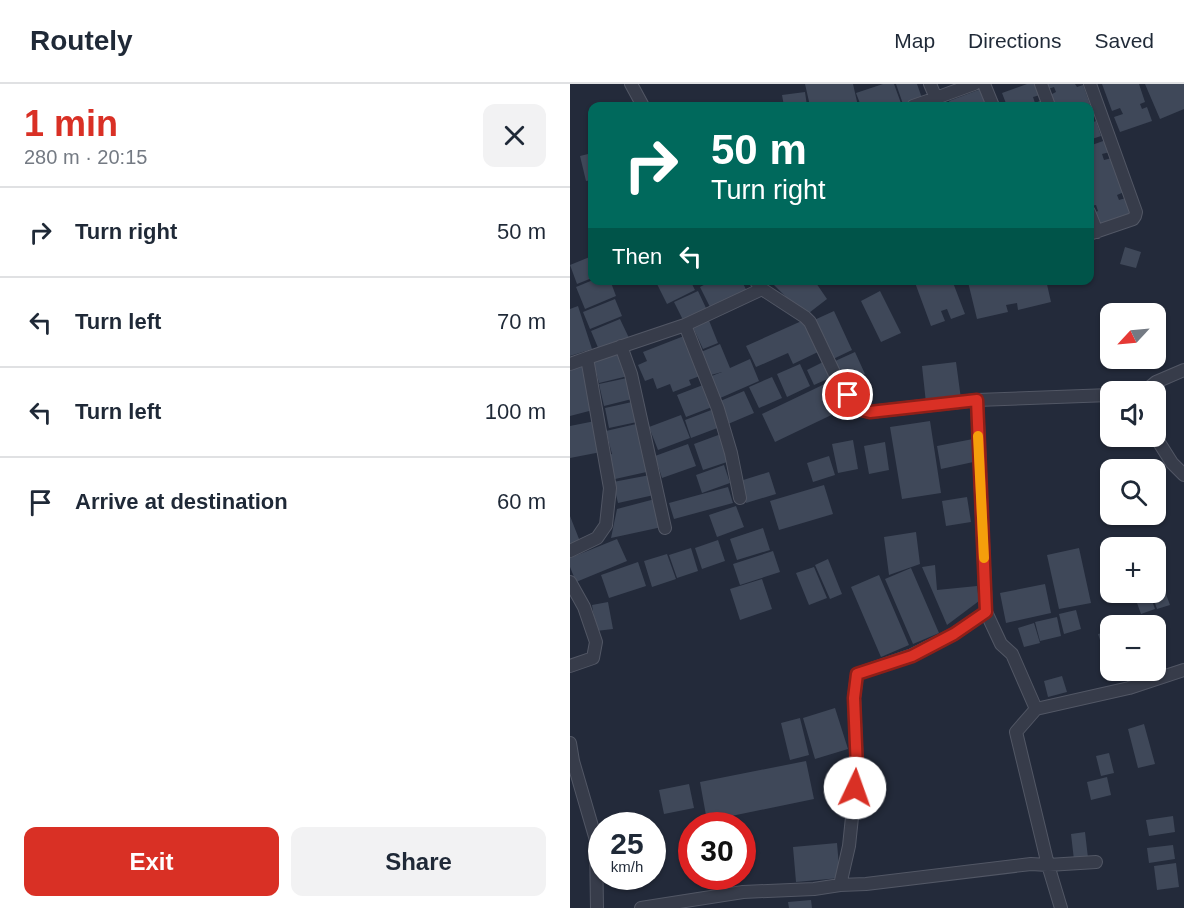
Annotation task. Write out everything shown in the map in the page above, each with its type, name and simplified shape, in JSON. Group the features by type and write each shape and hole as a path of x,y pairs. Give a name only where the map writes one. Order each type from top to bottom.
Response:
{"street":[{"path":"631,84 641,102"},
{"path":"930,84 938,102 974,84"},
{"path":"984,84 991,102"},
{"path":"1041,84 1048,102"},
{"path":"1090,84 1136,212 1132,219 1094,233"},
{"path":"570,364 685,325 759,285 810,322 838,381 858,409 870,412 977,400 1100,395"},
{"path":"685,325 718,409 731,453 740,498"},
{"path":"621,346 631,374 665,528"},
{"path":"570,551 597,537 606,525 610,488 588,358"},
{"path":"1158,381 1184,370"},
{"path":"977,400 986,612 1001,644 1012,654 1036,709"},
{"path":"1162,447 1172,464 1184,475"},
{"path":"570,582 584,607 596,642 593,657 570,666"},
{"path":"840,885 849,846 857,769 854,698 857,674 912,656 954,634 986,612"},
{"path":"1061,908 1048,865 1016,732 1036,709 1129,688 1184,670"},
{"path":"570,743 574,781 596,840 597,908"},
{"path":"641,908 743,892 814,889 1031,864 1096,861"}],"building":[{"path":"805,84 853,84 857,102 809,102"},
{"path":"883,84 894,84 901,102 859,102 856,93"},
{"path":"896,84 917,84 922,98 902,102"},
{"path":"1027,84 1036,84 1040,95 1033,97 1035,102 1005,102 1002,93"},
{"path":"1047,84 1075,84 1077,87 1083,85 1089,102 1053,102 1050,95 1056,92 1054,87 1048,89"},
{"path":"1102,84 1139,84 1145,102 1140,104 1142,109 1147,107 1152,121 1120,132 1114,117 1123,114 1120,108 1112,111"},
{"path":"1145,84 1184,84 1184,109 1160,119"},
{"path":"981,89 986,102 949,102"},
{"path":"805,92 806,102 783,102 782,95"},
{"path":"1096,121 1101,136 1094,138 1094,122"},
{"path":"1106,140 1110,152 1102,154 1104,160 1112,158 1124,192 1117,195 1119,200 1126,198 1132,216 1098,228 1094,216 1094,213 1098,211 1096,205 1094,205 1094,144"},
{"path":"588,154 588,181 586,181 580,156"},
{"path":"1125,247 1141,252 1136,268 1120,264"},
{"path":"588,258 588,280 577,284 570,265"},
{"path":"588,282 588,285 612,285 616,296 585,309 576,287"},
{"path":"658,285 692,285 695,290 667,304"},
{"path":"704,285 744,285 747,291 711,309 700,287"},
{"path":"774,285 817,285 827,299 805,316"},
{"path":"916,285 954,285 965,314 951,319 947,309 941,311 945,321 931,326"},
{"path":"969,285 1047,285 1051,302 1018,310 1017,303 1006,305 1008,312 977,319"},
{"path":"698,291 706,308 683,320 674,302"},
{"path":"880,291 901,333 881,342 861,301"},
{"path":"615,299 622,316 590,329 583,312"},
{"path":"578,306 592,349 570,356 570,309"},
{"path":"834,311 852,350 831,360 812,321"},
{"path":"708,318 718,343 703,349 692,325"},
{"path":"620,319 629,338 599,350 591,331"},
{"path":"806,319 820,351 793,364 788,353 756,367 746,346"},
{"path":"684,336 700,376 689,380 691,385 673,392 670,384 657,389 653,378 645,381 638,365 647,361 643,352"},
{"path":"720,344 730,368 750,359 759,381 718,399 709,377 722,372 711,375 701,352"},
{"path":"855,352 865,374 843,384 833,362"},
{"path":"622,353 628,376 599,383 593,360"},
{"path":"825,361 832,377 814,385 807,370"},
{"path":"956,362 961,399 926,403 922,366"},
{"path":"582,364 593,410 570,416 570,366"},
{"path":"800,364 810,386 787,397 777,374"},
{"path":"772,377 782,398 759,408 749,387"},
{"path":"627,378 632,399 604,406 599,384"},
{"path":"833,380 846,408 775,442 762,414"},
{"path":"703,385 712,407 686,417 677,395"},
{"path":"744,391 754,413 728,424 718,402"},
{"path":"632,402 637,422 609,428 605,408"},
{"path":"714,409 720,427 691,438 685,420"},
{"path":"681,415 690,438 658,450 649,427"},
{"path":"595,421 601,452 570,458 570,426"},
{"path":"930,421 941,493 902,499 890,427"},
{"path":"636,424 651,471 615,479 606,431"},
{"path":"721,434 730,461 703,470 694,444"},
{"path":"973,439 978,461 941,469 937,446"},
{"path":"853,440 858,469 838,473 832,444"},
{"path":"885,442 889,470 869,474 864,446"},
{"path":"688,444 696,466 662,478 655,456"},
{"path":"829,456 835,475 813,482 807,463"},
{"path":"724,465 730,483 702,493 696,475"},
{"path":"769,472 776,494 746,503 740,481"},
{"path":"650,475 654,495 618,503 613,482"},
{"path":"824,485 833,514 779,530 770,501"},
{"path":"728,487 733,503 674,519 669,503"},
{"path":"967,497 971,522 946,526 942,501"},
{"path":"655,499 662,527 611,538 617,509"},
{"path":"736,506 744,527 717,537 709,515"},
{"path":"570,516 581,544 570,548"},
{"path":"763,528 770,550 737,560 730,539"},
{"path":"916,532 920,564 889,575 884,537"},
{"path":"617,539 627,561 576,582 570,567 570,558"},
{"path":"718,540 725,561 702,569 695,548"},
{"path":"691,548 698,571 677,578 669,555"},
{"path":"1079,548 1091,603 1059,609 1047,555"},
{"path":"773,551 780,572 740,585 733,564"},
{"path":"667,554 676,579 652,587 644,561"},
{"path":"828,559 842,594 830,599 815,565"},
{"path":"638,562 646,586 609,598 601,575"},
{"path":"935,565 937,590 977,586 979,601 947,625 922,567"},
{"path":"814,567 827,598 809,605 796,573"},
{"path":"911,568 939,633 913,644 885,579"},
{"path":"879,575 909,645 881,657 851,587"},
{"path":"762,579 772,609 740,620 730,589"},
{"path":"1045,584 1051,613 1006,623 1000,593"},
{"path":"1166,594 1170,605 1157,609 1155,603 1166,603"},
{"path":"608,602 613,629 596,631 592,605"},
{"path":"1137,603 1153,603 1155,609 1141,614"},
{"path":"1076,610 1081,629 1064,634 1059,614"},
{"path":"1057,617 1061,636 1040,641 1035,622"},
{"path":"1034,623 1040,643 1024,647 1018,628"},
{"path":"1062,676 1067,692 1048,697 1044,681"},
{"path":"835,708 848,749 815,759 803,718"},
{"path":"800,718 809,755 790,760 781,723"},
{"path":"1144,724 1155,764 1138,768 1128,729"},
{"path":"1109,753 1114,773 1101,776 1096,756"},
{"path":"806,761 814,799 751,812 705,812 700,782"},
{"path":"1107,777 1111,795 1091,800 1087,782"},
{"path":"689,784 694,808 666,814 664,812 659,790"},
{"path":"1173,816 1175,832 1149,836 1146,820"},
{"path":"1085,832 1088,858 1074,860 1071,834"},
{"path":"837,843 840,878 796,882 793,847"},
{"path":"1173,845 1175,859 1149,863 1147,848"},
{"path":"1176,863 1179,887 1157,890 1154,866"},
{"path":"811,900 812,908 789,908 788,902"}],"slow traffic":[{"path":"978,436 984,558"}],"route":[{"path":"848,395 858,409 870,412 977,400 986,612 954,634 912,656 857,674 854,698 857,769 855,788"}]}
